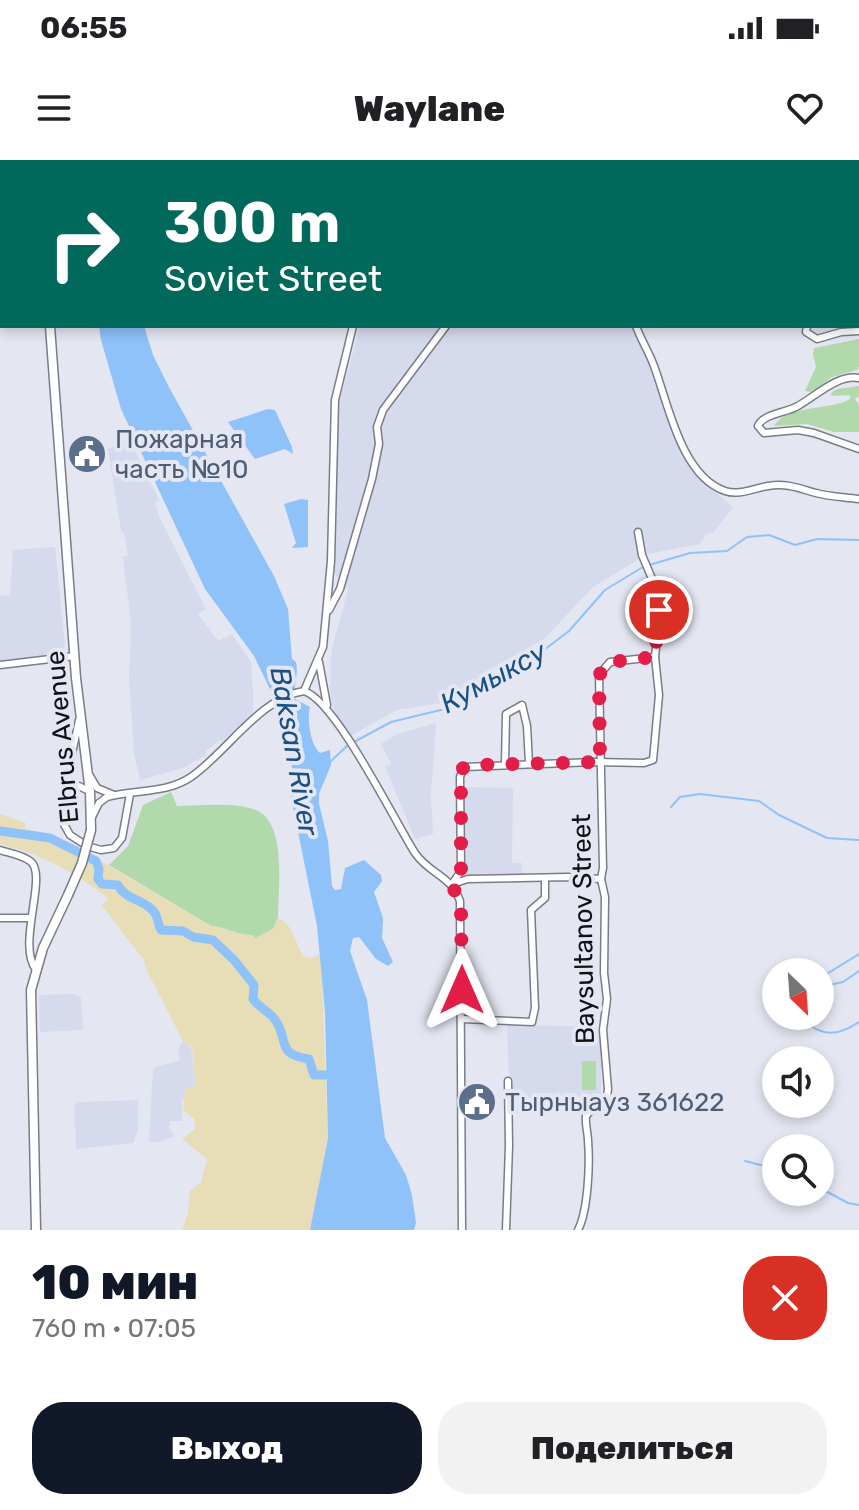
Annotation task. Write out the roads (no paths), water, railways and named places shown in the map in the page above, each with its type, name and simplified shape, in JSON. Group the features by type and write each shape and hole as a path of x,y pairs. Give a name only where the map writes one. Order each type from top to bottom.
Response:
{"main road":[{"name":"Elbrus Avenue","path":"36,1230 30,1007 36,970 82,863 92,817 75,656 50,328"}],"street":[{"path":"328,710 319,662 331,561 335,400 353,328"},
{"path":"327,613 340,589 372,479 379,444 377,427 383,410 444,328"},
{"path":"637,328 678,435 692,463 710,482 728,493 784,484 815,493 859,499"},
{"path":"807,328 806,332 817,339 859,331"},
{"path":"859,378 853,376 838,380 786,412 763,418 758,426 764,433 798,430 814,433 859,449"},
{"path":"452,884 461,871 460,777 463,768 473,765 652,761 659,695 655,657 658,593 642,555 638,532"},
{"path":"0,665 75,656"},
{"name":"Baysultanov Street","path":"578,1230 586,1191 589,1148 586,1116 591,1110 606,1104 608,1089 603,1030 607,999 605,897 601,879 600,671 610,662 655,657"},
{"path":"92,817 101,801 114,795 168,787 191,777 275,703 301,691 319,662"},
{"path":"301,691 316,696 328,710 420,860 452,884 461,908 462,1230"},
{"path":"505,765 506,714 522,705 527,726 529,764"},
{"path":"81,717 61,811 66,830 78,841 101,850 114,848 122,838 130,794"},
{"path":"88,771 97,788 114,795"},
{"path":"65,794 79,786 90,792"},
{"path":"0,850 30,861 34,866 29,954 30,963 36,970"},
{"path":"452,884 468,879 601,879"},
{"path":"462,1019 532,1022 535,1008 531,910 545,898 545,879"},
{"path":"0,918 31,918"},
{"path":"506,1230 508,1081"}],"water":[{"name":"Baksan River","path":"99,328 145,328 153,355 170,389 274,576 288,609 292,659 297,667 295,699 310,707 310,732 317,749 320,753 330,750 331,765 319,794 319,804 328,841 332,886 335,890 341,889 345,868 364,860 381,875 382,881 374,892 383,918 382,938 393,962 388,966 376,959 359,937 353,938 350,951 367,1000 385,1138 406,1175 412,1195 414,1230 310,1230 328,1138 325,1012 317,926 292,802 294,781 285,720 254,656 205,589 121,409"},
{"path":"268,409 275,410 293,454 285,449 255,459 228,422"},
{"path":"308,500 308,547 292,548 296,543 284,504"}],"waterway":[{"name":"Кумыксу","path":"649,565 690,553 727,551 747,537 769,535 795,545 817,539 859,540"},
{"name":"Кумыксу","path":"354,742 391,722 449,708 503,669 532,659 569,631 605,590 643,567"},
{"name":"Кумыксу","path":"330,762 348,745"},
{"path":"671,807 680,797 700,794 759,801 779,815 827,838 859,840"},
{"path":"0,831 50,838 96,861 98,879 102,884 118,885 125,894 150,907 161,930 183,931 193,937 213,940 254,985 253,999 273,1017 287,1049 298,1057 309,1059 314,1075 338,1075"},
{"path":"834,969 859,954"},
{"path":"834,984 843,982 859,971"},
{"path":"818,1030 840,1032 859,1022"},
{"path":"745,1161 762,1165"},
{"path":"834,1196 859,1205"}],"place":[{"name":"Пожарная часть №10","path":"87,454"},
{"name":"Тырныауз 361622","path":"477,1102"}]}
